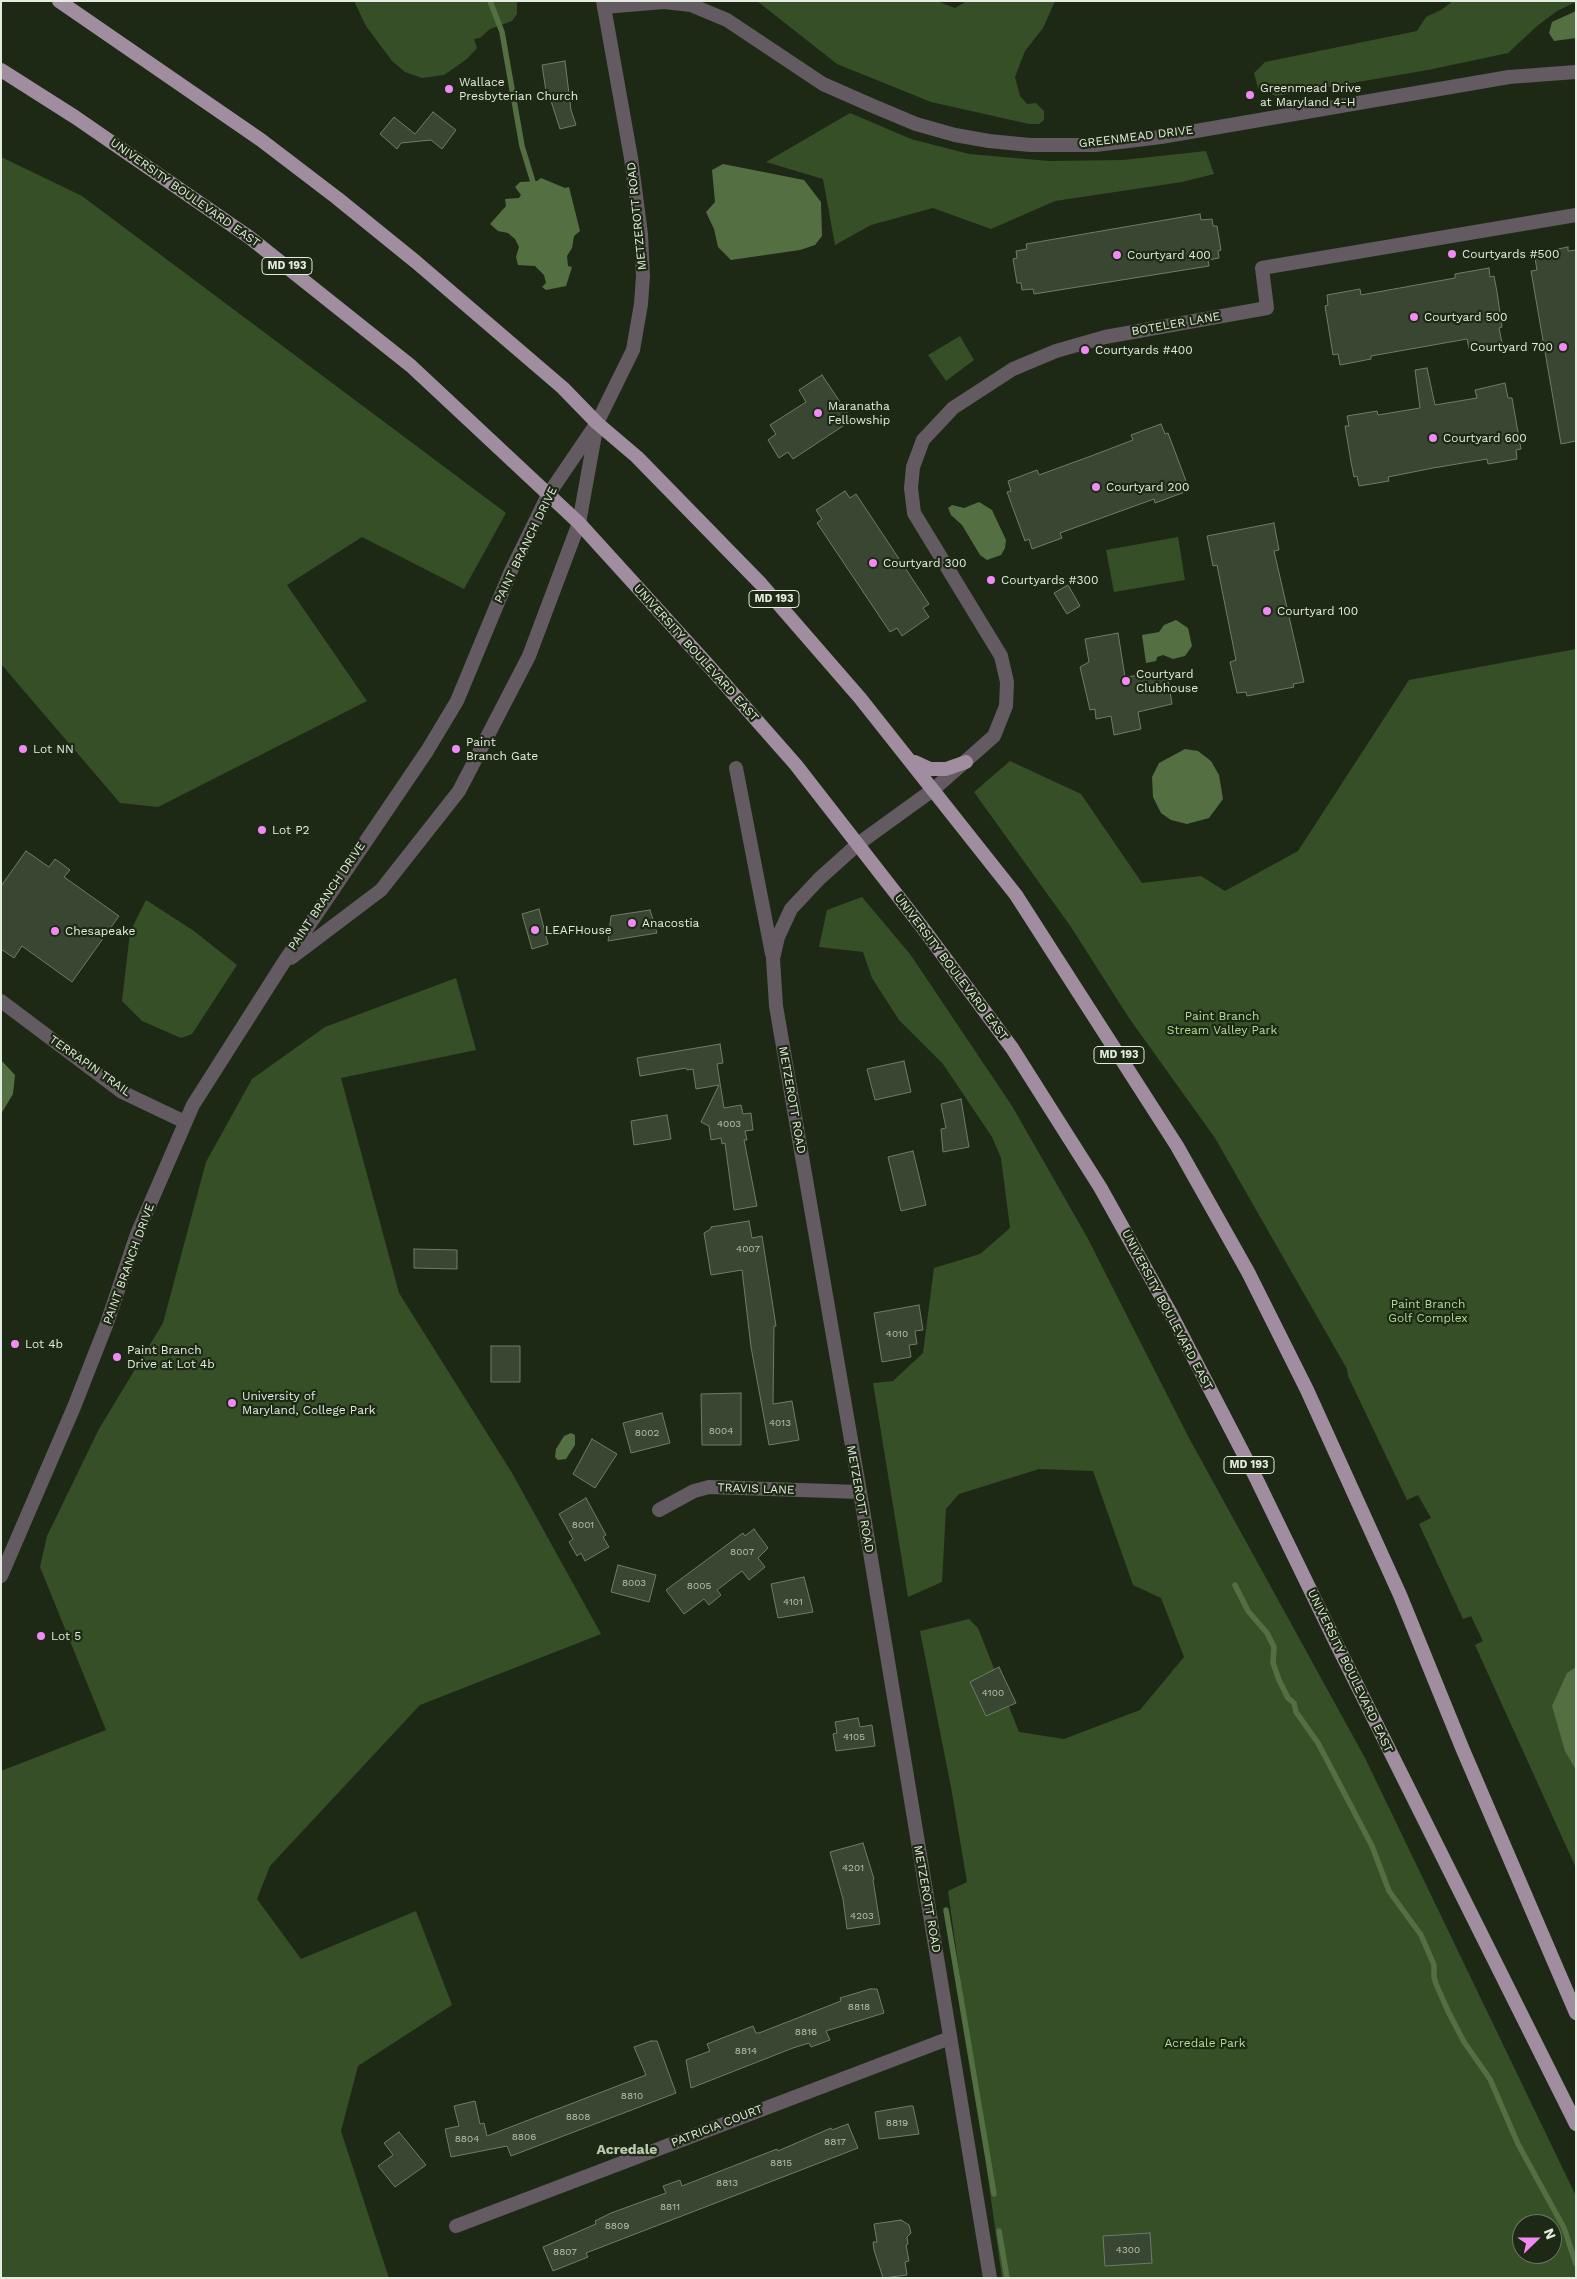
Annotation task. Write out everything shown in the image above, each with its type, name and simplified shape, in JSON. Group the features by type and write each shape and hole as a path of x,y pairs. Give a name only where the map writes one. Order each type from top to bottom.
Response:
{"main road":[{"name":"MD 193","path":"59,1 261,140 337,198 416,262 556,382 597,423 637,457 761,584 860,698 934,789 1016,896 1177,1146 1248,1272 1307,1390 1400,1595 1463,1750 1576,2013"},
{"name":"UNIVERSITY BOULEVARD EAST","path":"1,70 176,187 300,276 411,366 579,523 713,670 796,766 858,844 1012,1048 1100,1187 1162,1297 1250,1466 1341,1654 1576,2124"},
{"path":"911,760 930,769 946,769 966,762"}],"street":[{"name":"GREENMEAD DRIVE","path":"603,4 664,2 691,5 727,20 823,84 916,124 955,135 1030,145 1095,145 1161,137 1508,77 1576,72"},
{"name":"METZEROTT ROAD","path":"597,423 633,350 638,332 643,276 641,234 631,158 603,4"},
{"name":"BOTELER LANE","path":"934,789 994,736 1006,706 1007,682 1001,656 914,513 911,488 912,466 923,440 953,408 1013,369 1056,351 1105,337 1267,308 1262,268 1576,215"},
{"name":"PAINT BRANCH DRIVE","path":"1,1576 74,1407 107,1323 137,1234 185,1122 282,965 457,702 510,571 548,495 597,423"},
{"name":"PAINT BRANCH DRIVE","path":"282,965 381,890 459,791 529,656 579,523 597,423"},
{"path":"736,768 773,959"},
{"name":"METZEROTT ROAD","path":"934,789 858,844 791,909 784,919 773,959 775,998 860,1492 990,2278"},
{"name":"TERRAPIN TRAIL","path":"1,1001 122,1092 185,1122"},
{"name":"TRAVIS LANE","path":"659,1510 687,1494 709,1487 860,1492"},
{"name":"PATRICIA COURT","path":"456,2226 950,2038"}],"green space":[{"path":"354,1 517,1 517,14 512,21 490,29 480,38 474,39 477,48 467,59 444,75 422,78 405,72 392,61 366,26"},
{"path":"757,1 937,1 955,8 967,1 1055,1 1043,28 1025,51 1015,77 1020,96 1027,104 1036,103 1044,111 1044,120 1039,124 1029,124 931,102 837,64"},
{"path":"1453,1 1576,2 1557,11 1537,26 1508,53 1428,70 1276,96 1258,88 1254,73 1265,62 1417,31 1426,17 1441,10"},
{"path":"850,113 911,139 969,154 1049,161 1123,160 1206,151 1214,174 1182,182 1055,201 991,229 933,208 871,225 835,245 823,179 766,162"},
{"path":"1,157 82,196 506,513 464,589 362,537 287,585 367,701 158,807 120,803 1,664"},
{"path":"960,336 974,360 946,381 928,355"},
{"path":"1178,537 1185,580 1114,592 1106,550"},
{"path":"1576,649 1576,1868 1475,1645 1483,1641 1471,1616 1463,1619 1419,1524 1431,1518 1418,1495 1407,1500 1348,1376 1347,1369 1215,1138 1129,1018 1071,927 974,792 1010,761 1081,794 1142,883 1201,876 1225,891 1298,851 1409,680"},
{"name":"Acredale Park","path":"862,897 910,954 1012,1106 1087,1237 1189,1438 1365,1758 1576,2196 1576,2278 1002,2278 948,1891 967,1882 951,1787 920,1631 969,1619 978,1628 1019,1732 1064,1739 1140,1710 1184,1657 1161,1598 1133,1585 1093,1471 1039,1469 959,1494 946,1509 942,1582 908,1597 873,1383 893,1381 923,1353 934,1268 980,1254 1010,1228 1001,1158 992,1137 943,1064 899,1020 872,978 863,952 819,947 827,910"},
{"path":"146,900 194,931 237,965 192,1034 181,1038 142,1021 122,1001 130,932"},
{"path":"456,978 476,1050 341,1078 399,1293 512,1473 601,1634 420,1705 270,1866 257,1899 301,1959 416,1911 452,2005 358,2066 341,2131 389,2278 1,2278 1,1771 106,1730 40,1567 47,1536 99,1429 163,1323 206,1162 252,1079 325,1027"}],"shaded area":[{"path":"1576,11 1576,38 1554,41 1549,33 1552,22"},
{"path":"723,164 804,180 821,202 822,236 815,245 800,250 731,260 718,247 714,229 706,212 715,202 712,170"},
{"path":"541,178 565,188 569,187 580,231 574,236 572,248 567,256 568,266 572,267 566,286 546,290 542,287 546,283 544,275 535,266 518,265 516,257 519,247 515,239 508,233 498,231 490,224 506,206 505,199 519,198 521,195 515,187 520,182 537,181"},
{"path":"979,502 992,510 1006,540 1005,548 1001,555 987,560 980,555 962,525 951,515 948,508 952,505 964,508"},
{"path":"1176,620 1188,628 1192,646 1185,656 1173,659 1163,655 1157,657 1156,661 1146,663 1142,635 1159,632 1164,625"},
{"path":"1185,749 1198,751 1211,761 1219,775 1223,799 1209,818 1187,824 1171,820 1161,813 1153,797 1152,777 1159,763"},
{"path":"1,1060 15,1075 13,1094 1,1114"},
{"path":"571,1433 575,1435 575,1445 566,1459 558,1460 555,1457 556,1449 564,1436"},
{"path":"1576,1667 1576,1770 1565,1751 1552,1706 1567,1673"}],"building":[{"path":"565,61 571,110 576,125 560,129 550,98 547,98 542,65"},
{"path":"433,112 456,130 442,149 431,140 401,143 397,149 380,134 394,117 415,134"},
{"name":"Courtyard 400","path":"1200,214 1201,220 1212,219 1213,226 1217,226 1221,250 1218,251 1219,258 1208,260 1209,266 1034,294 1033,289 1022,290 1021,283 1017,283 1013,259 1017,258 1016,251 1027,249 1026,244"},
{"name":"Courtyard 700","path":"1568,247 1568,251 1576,250 1576,441 1561,444 1531,271 1537,270 1535,258 1544,257 1543,252"},
{"name":"Courtyard 500","path":"1489,268 1490,277 1494,276 1497,292 1502,327 1499,328 1502,343 1469,349 1467,339 1371,356 1371,359 1340,365 1338,354 1333,355 1325,306 1328,305 1327,295 1360,289 1361,295 1455,278 1455,274"},
{"name":"Courtyard 600","path":"1427,368 1435,405 1477,398 1475,390 1505,383 1508,398 1512,398 1521,449 1516,450 1517,459 1488,464 1487,459 1433,468 1388,477 1389,481 1359,486 1357,476 1354,477 1351,462 1345,426 1349,426 1347,416 1377,411 1378,415 1420,408 1415,370"},
{"name":"Maranatha Fellowship","path":"822,375 852,420 793,459 788,452 779,458 768,440 776,434 770,425 806,402 799,390"},
{"name":"Courtyard 200","path":"1161,424 1165,434 1168,433 1186,481 1182,483 1185,492 1155,503 1154,499 1060,533 1062,538 1032,549 1029,539 1025,541 1007,492 1011,491 1008,481 1037,470 1039,475 1091,456 1133,440 1131,435"},
{"name":"Courtyard 300","path":"845,491 850,498 856,494 929,604 923,608 929,617 902,636 897,628 890,632 817,523 822,519 816,510"},
{"name":"Courtyard 100","path":"1274,523 1279,550 1274,551 1304,682 1293,684 1294,687 1247,696 1246,692 1237,693 1230,662 1236,660 1217,565 1213,566 1207,536"},
{"path":"1068,585 1080,606 1067,614 1054,593"},
{"name":"Courtyard Clubhouse","path":"1118,633 1125,677 1167,672 1172,704 1138,712 1141,729 1114,735 1111,716 1096,719 1095,709 1090,710 1080,667 1089,662 1085,639"},
{"name":"Chesapeake","path":"26,851 49,867 55,859 70,870 64,877 119,916 72,982 22,946 14,958 1,949 1,886"},
{"name":"LEAFHouse","path":"539,909 548,944 532,949 522,914"},
{"name":"Anacostia","path":"650,910 657,933 608,941 611,916"},
{"path":"720,1044 723,1063 717,1064 724,1108 741,1105 743,1114 751,1113 753,1130 745,1131 747,1140 744,1140 757,1206 734,1210 725,1143 722,1144 721,1138 711,1140 709,1126 701,1122 719,1085 696,1089 693,1069 687,1070 686,1068 640,1076 637,1058"},
{"path":"904,1061 911,1092 875,1100 867,1069"},
{"path":"961,1099 969,1147 943,1152 941,1129 946,1128 941,1104"},
{"path":"667,1115 671,1139 634,1145 631,1121"},
{"path":"913,1151 926,1205 901,1211 888,1157"},
{"path":"749,1221 752,1238 762,1236 776,1326 774,1326 773,1404 792,1401 799,1440 769,1445 751,1347 742,1270 711,1275 704,1233 711,1229 711,1227"},
{"path":"414,1249 457,1250 457,1269 414,1268"},
{"path":"919,1305 923,1330 915,1331 917,1344 909,1345 911,1357 882,1362 874,1313"},
{"path":"491,1346 520,1346 520,1382 491,1382"},
{"path":"741,1393 741,1445 702,1445 701,1394"},
{"path":"662,1413 670,1443 631,1453 623,1423"},
{"path":"592,1439 617,1454 595,1488 573,1474"},
{"path":"586,1498 606,1535 603,1537 609,1547 585,1561 581,1553 577,1556 569,1542 573,1539 559,1514"},
{"path":"754,1529 768,1548 758,1558 765,1567 749,1580 742,1571 717,1590 721,1595 709,1605 704,1599 684,1614 666,1590 743,1533 745,1536"},
{"path":"618,1565 656,1575 649,1602 611,1592"},
{"path":"804,1577 813,1612 778,1618 771,1584"},
{"path":"999,1667 1016,1703 986,1716 970,1682"},
{"path":"858,1718 860,1727 872,1725 875,1746 836,1751 833,1734 837,1733 835,1722"},
{"path":"863,1843 874,1879 880,1924 847,1929 843,1899 830,1852"},
{"path":"870,1989 877,1989 884,2013 826,2031 830,2040 811,2047 809,2043 793,2048 691,2088 686,2060 710,2051 707,2044 753,2026 756,2033 759,2033 841,2001 840,1998"},
{"path":"651,2041 657,2041 676,2093 511,2156 507,2146 451,2157 445,2129 459,2126 454,2106 475,2101 480,2124 484,2123 487,2136 646,2075 634,2047"},
{"path":"913,2106 919,2134 879,2139 875,2112"},
{"path":"848,2124 858,2148 586,2253 588,2257 553,2271 543,2247 596,2224 595,2221 611,2213 666,2193 663,2186 680,2180 682,2186 777,2149 778,2151 831,2128 832,2130"},
{"path":"399,2132 426,2165 395,2187 378,2166 393,2155 384,2143"},
{"path":"901,2220 909,2225 911,2233 907,2237 908,2244 906,2245 909,2261 905,2262 907,2275 883,2278 874,2250 873,2242 877,2242 874,2224"},
{"path":"1150,2233 1152,2263 1105,2266 1103,2236"}],"waterway":[{"path":"490,1 502,32 522,146 533,182"},
{"path":"1235,1585 1248,1611 1267,1633 1274,1647 1273,1663 1279,1680 1288,1698 1294,1703 1296,1712 1318,1743 1372,1846 1389,1891 1421,1935 1434,1965 1436,1984 1448,2011 1464,2042 1490,2079 1518,2144 1564,2228 1576,2264"},
{"path":"946,1910 994,2194"},
{"path":"999,2231 1007,2278"}],"place":[{"name":"Wallace Presbyterian Church","path":"449,89"},
{"name":"Greenmead Drive at Maryland 4-H","path":"1250,95"},
{"name":"Courtyards #500","path":"1452,254"},
{"name":"Courtyard 400","path":"1117,255"},
{"name":"Courtyard 500","path":"1414,317"},
{"name":"Courtyard 700","path":"1563,347"},
{"name":"Courtyards #400","path":"1085,350"},
{"name":"Maranatha Fellowship","path":"818,413"},
{"name":"Courtyard 600","path":"1433,438"},
{"name":"Courtyard 200","path":"1096,487"},
{"name":"Courtyard 300","path":"873,563"},
{"name":"Courtyards #300","path":"991,580"},
{"name":"Courtyard 100","path":"1267,611"},
{"name":"Courtyard Clubhouse","path":"1126,681"},
{"name":"Lot NN","path":"23,749"},
{"name":"Paint Branch Gate","path":"456,749"},
{"name":"Lot P2","path":"262,830"},
{"name":"Anacostia","path":"632,923"},
{"name":"LEAFHouse","path":"535,930"},
{"name":"Chesapeake","path":"55,931"},
{"name":"Lot 4b","path":"15,1344"},
{"name":"Paint Branch Drive at Lot 4b","path":"117,1357"},
{"name":"University of Maryland, College Park","path":"232,1403"},
{"name":"Lot 5","path":"41,1636"}],"district":[{"name":"Acredale","path":"627,2150"}],"park label":[{"name":"Paint Branch Stream Valley Park","path":"1222,1023"},
{"name":"Paint Branch Golf Complex","path":"1428,1311"}]}
